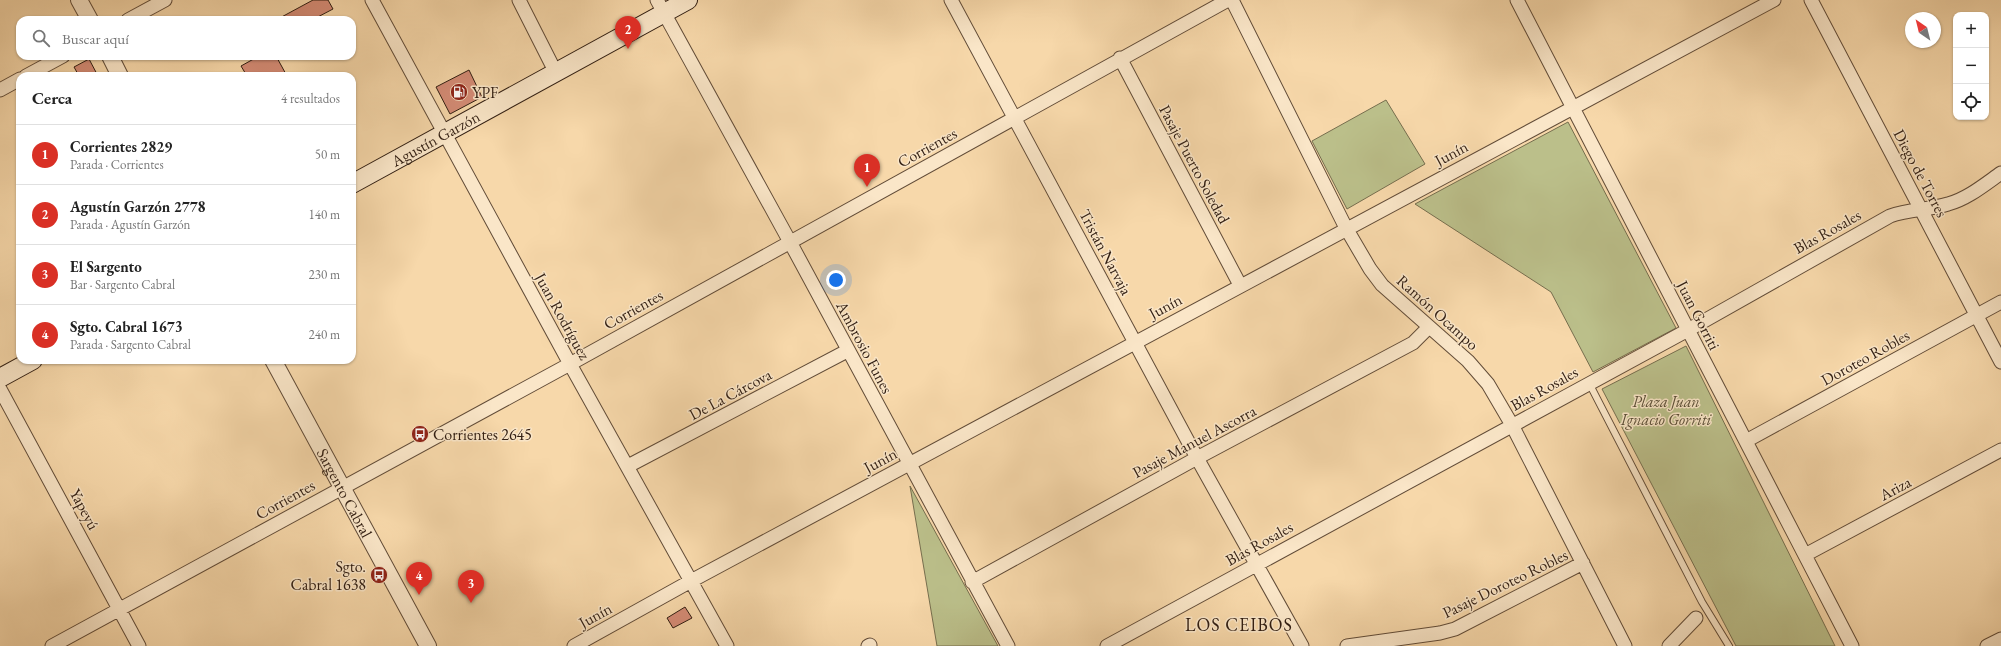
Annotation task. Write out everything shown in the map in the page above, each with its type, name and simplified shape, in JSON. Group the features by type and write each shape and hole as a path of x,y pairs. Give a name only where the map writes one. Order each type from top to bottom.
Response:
{"main road":[{"name":"Agustín Garzón","path":"356,182 556,73 660,7 688,0"},
{"path":"0,378 26,364"}],"street":[{"path":"79,0 88,16"},
{"path":"135,16 165,0"},
{"name":"Juan Rodríguez","path":"372,0 570,364 727,646"},
{"path":"519,0 556,73"},
{"name":"Tristán Narvaja","path":"950,0 1197,458 1302,646"},
{"name":"Corrientes","path":"52,646 570,364 1015,118 1120,58 1228,0"},
{"name":"Ramón Ocampo","path":"1232,0 1346,228 1376,279 1480,373 1512,425 1625,646"},
{"name":"Juan Gorriti","path":"1517,0 1852,646"},
{"name":"Junín","path":"577,645 691,581 1134,342 1774,0"},
{"name":"Diego de Torres","path":"1811,0 2001,362"},
{"name":"Ambrosio Funes","path":"660,7 790,242 847,351 1008,646"},
{"name":"Pasaje Puerto Soledad","path":"1120,58 1240,285"},
{"path":"33,72 56,60"},
{"path":"112,60 118,72"},
{"path":"0,90 16,81"},
{"name":"Blas Rosales","path":"1106,646 1688,330 1890,216 1906,210 1946,205 1962,200 2001,173"},
{"name":"Doroteo Robles","path":"1746,441 2001,302"},
{"name":"Pasaje Manuel Ascorra","path":"972,582 1197,458 1413,343 1429,327"},
{"name":"De La Cárcova","path":"628,466 847,351"},
{"name":"Sargento Cabral","path":"275,364 428,646"},
{"name":"Yapeyú","path":"0,389 139,646"},
{"name":"Ariza","path":"1805,556 2001,450"},
{"name":"Pasaje Doroteo Robles","path":"1347,646 1440,633 1455,629 1584,564"},
{"path":"1669,646 1696,618"},
{"path":"1987,646 2001,639"}],"lane":[{"path":"1589,383 1702,602 1729,646"}],"green space":[{"path":"1386,100 1425,164 1347,209 1312,141"},
{"path":"1568,122 1676,328 1593,372 1551,292 1415,204"},
{"name":"Plaza Juan Ignacio Gorriti","path":"1686,346 1835,646 1736,646 1602,389"},
{"path":"910,486 998,646 937,646"}],"building":[{"path":"313,0 328,0 333,9 320,16 283,16"},
{"path":"90,60 96,72 77,72 74,67"},
{"path":"252,60 278,60 285,72 245,72 241,66"},
{"name":"YPF","path":"469,70 482,97 450,114 436,87"},
{"path":"685,607 692,618 673,628 667,618"}],"place":[{"name":"Agustín Garzón 2778","path":"628,49"},
{"name":"YPF","path":"459,92"},
{"name":"Corrientes 2829","path":"867,187"},
{"name":"Corrientes 2645","path":"420,434"},
{"name":"Sgto. Cabral 1638","path":"379,575"},
{"name":"Sgto. Cabral 1673","path":"419,595"},
{"name":"El Sargento","path":"471,603"}],"district":[{"name":"LOS CEIBOS","path":"1239,625"}]}
